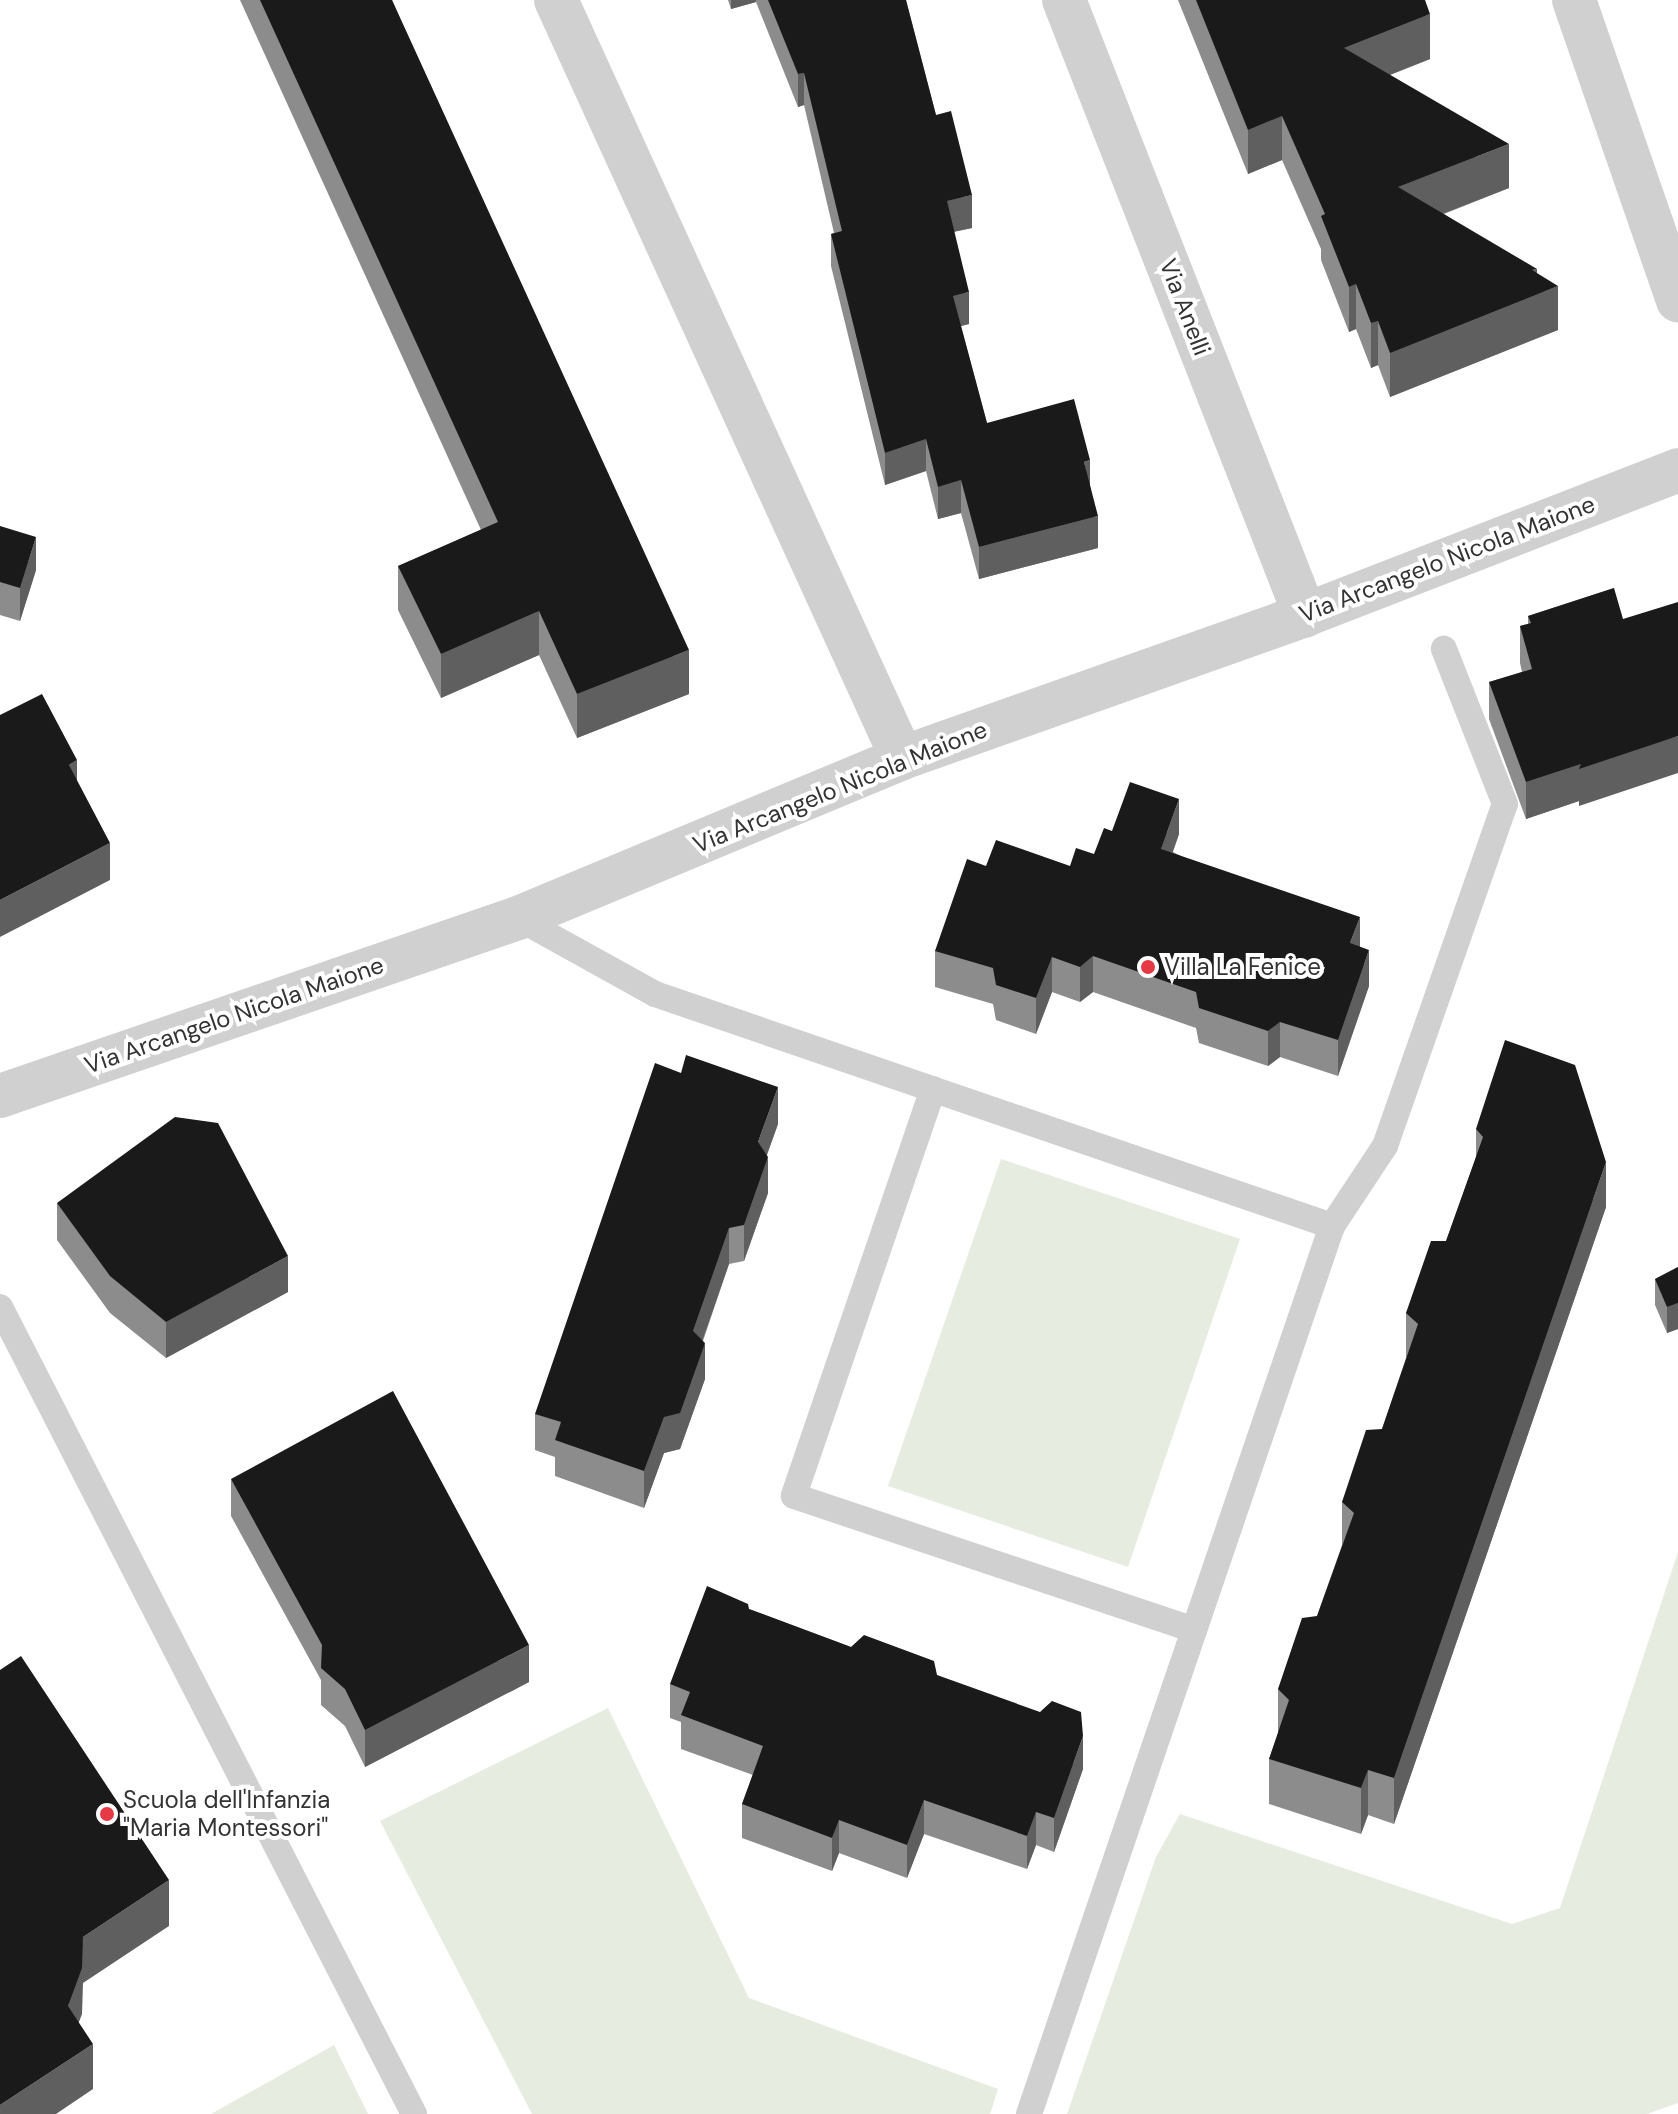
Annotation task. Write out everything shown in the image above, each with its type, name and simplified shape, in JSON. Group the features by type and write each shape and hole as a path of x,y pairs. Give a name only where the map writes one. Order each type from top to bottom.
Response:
{"street":[{"path":"556,0 902,758"},
{"name":"Via Anelli","path":"1064,0 1305,615"},
{"path":"1574,0 1678,301"},
{"name":"Via Arcangelo Nicola Maione","path":"0,1096 518,918 902,758 1305,615 1678,470"}],"lane":[{"path":"1029,2114 1332,1226 1385,1146 1505,804 1444,649"},
{"path":"518,918 655,994 1332,1226"},
{"path":"933,1089 794,1496 1194,1630"},
{"path":"0,1307 414,2114"}],"shaded area":[{"path":"1001,1159 1240,1239 1128,1567 888,1486"},
{"path":"1678,1552 1678,2103 1647,2114 1067,2114 1156,1857 1180,1814 1512,1924 1560,1908"},
{"path":"608,1708 749,1998 998,2089 990,2114 532,2114 380,1821"},
{"path":"334,2045 368,2114 211,2114"}],"building":[{"path":"260,0 392,0 689,650 577,694 539,611 441,654 398,566 498,522"},
{"path":"768,0 906,0 936,115 951,111 972,195 947,201 969,292 953,296 987,423 1074,399 1090,460 1084,462 1098,516 979,547 961,480 938,487 926,439 885,453 831,234 842,231 804,73 798,74"},
{"path":"1196,0 1425,0 1430,14 1344,48 1509,144 1398,187 1537,269 1532,270 1558,286 1390,353 1378,321 1371,323 1356,284 1349,287 1321,216 1325,214 1282,116 1248,130"},
{"path":"0,526 36,537 20,588 0,582"},
{"path":"1614,588 1623,619 1678,602 1678,736 1579,769 1581,764 1526,782 1489,682 1532,669 1520,626 1531,623 1528,616"},
{"path":"42,694 77,760 69,765 110,843 0,900 0,715"},
{"name":"Villa La Fenice","path":"1130,782 1179,799 1161,849 1360,917 1350,943 1369,950 1338,1040 1280,1022 1268,1031 1199,1008 1196,992 1093,956 1080,967 1052,957 1036,998 996,985 993,968 935,951 967,859 986,866 996,840 1070,866 1076,848 1094,854 1104,828 1112,831"},
{"path":"1505,1040 1575,1065 1606,1162 1394,1778 1368,1770 1361,1788 1269,1759 1289,1700 1278,1689 1302,1618 1317,1616 1354,1513 1342,1502 1366,1430 1382,1429 1418,1324 1406,1313 1431,1241 1446,1241 1483,1137 1476,1129"},
{"path":"686,1055 778,1087 758,1142 768,1157 744,1225 729,1228 693,1331 705,1343 680,1413 664,1417 644,1471 555,1440 561,1422 535,1414 655,1063 681,1073"},
{"path":"175,1117 218,1123 288,1256 166,1322 110,1276 57,1203"},
{"path":"1678,1267 1678,1303 1667,1307 1655,1279"},
{"path":"393,1391 529,1645 365,1730 345,1689 321,1668 322,1645 231,1479"},
{"path":"707,1586 748,1604 749,1609 851,1647 864,1635 934,1661 937,1675 1040,1712 1052,1701 1081,1712 1083,1736 1054,1818 1036,1812 1027,1836 924,1800 907,1845 839,1820 832,1838 742,1804 763,1746 681,1715 690,1692 670,1684"},
{"name":"Scuola dell'Infanzia \"Maria Montessori\"","path":"21,1656 169,1880 83,1937 82,1968 68,2006 93,2044 0,2105 0,1670"}],"place":[{"name":"Villa La Fenice","path":"1148,967"},
{"name":"Scuola dell'Infanzia \"Maria Montessori\"","path":"107,1814"}]}
